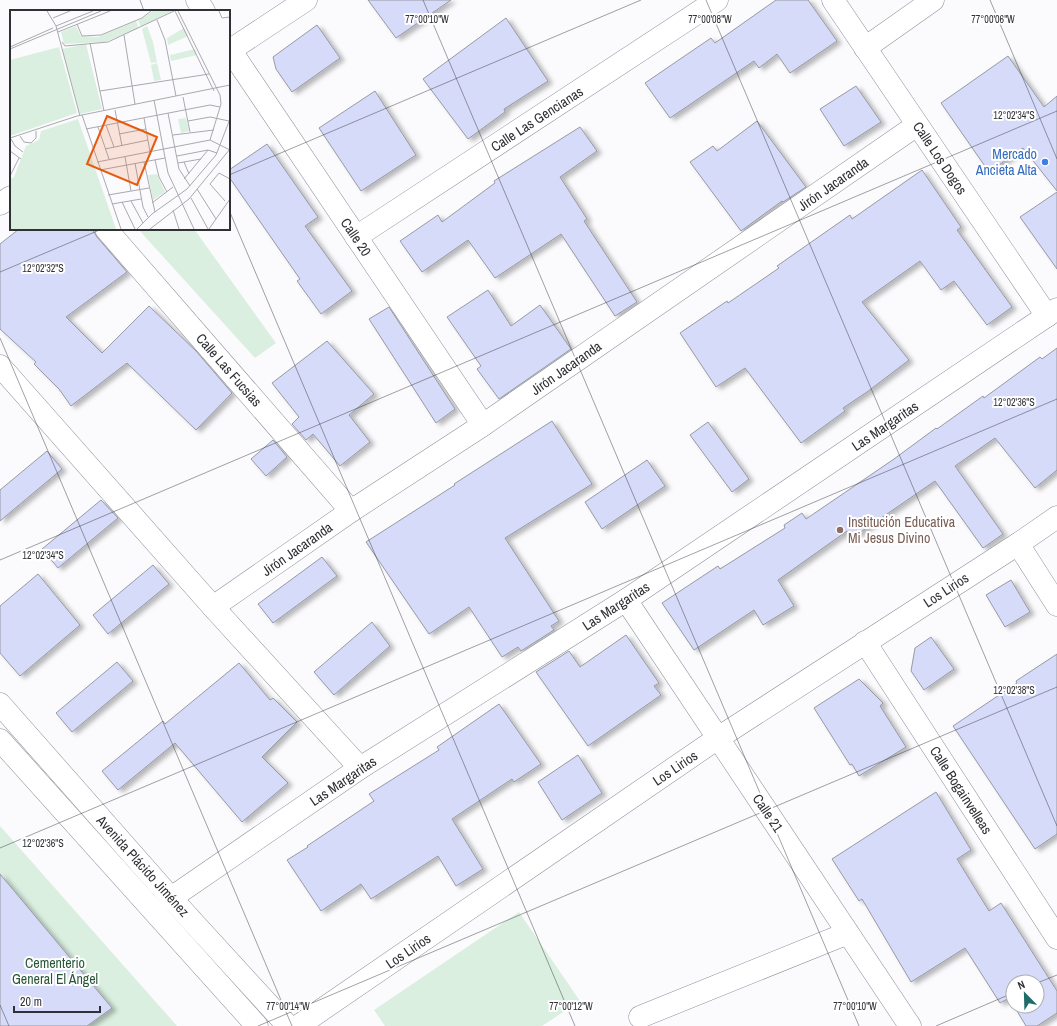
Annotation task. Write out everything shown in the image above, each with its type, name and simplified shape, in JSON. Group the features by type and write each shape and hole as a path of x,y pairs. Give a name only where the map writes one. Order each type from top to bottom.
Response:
{"street":[{"path":"197,0 203,10"},
{"path":"230,50 306,0"},
{"name":"Calle Las Gencianas","path":"356,237 718,0"},
{"name":"Calle Los Dogos","path":"833,0 918,125 1052,313"},
{"path":"865,48 934,0"},
{"name":"Calle 20","path":"230,50 483,425"},
{"name":"Jirón Jacaranda","path":"212,607 351,511 483,425 918,125"},
{"path":"0,204 10,198"},
{"name":"Calle Las Fucsias","path":"107,230 351,511"},
{"name":"Las Margaritas","path":"171,898 360,768 626,600 1052,313"},
{"path":"0,366 212,607 360,768"},
{"name":"Los Lirios","path":"298,1026 718,738 1057,518"},
{"path":"1018,544 1057,604"},
{"name":"Calle 21","path":"626,600 910,1026"},
{"name":"Calle Bogainvelleas","path":"865,642 1057,938"},
{"name":"Avenida Plácido Jiménez","path":"0,704 171,898 288,1026"},
{"name":"Avenida Plácido Jiménez","path":"0,740 257,1026"},
{"path":"640,1017 848,933"}],"green space":[{"path":"139,230 195,230 276,343 255,358"},
{"name":"Cementerio General El Ángel","path":"0,826 177,1026 0,1026"},
{"path":"519,912 580,1001 542,1026 385,1026 374,1010"}],"building":[{"path":"368,0 451,0 396,38"},
{"path":"776,0 808,0 837,41 790,73 777,54 759,68 754,61 670,118 645,83 711,38 715,43"},
{"path":"506,18 548,81 504,109 505,112 468,139 423,79"},
{"path":"317,25 340,58 292,92 276,69 273,57"},
{"path":"1008,56 1044,107 1057,96 1057,191 1023,148 989,172 941,103"},
{"path":"856,86 881,122 844,146 820,109"},
{"path":"375,91 416,155 361,191 319,128"},
{"path":"757,121 806,187 783,202 782,201 741,231 690,162 713,146 717,151"},
{"path":"580,127 597,151 560,177 587,219 584,221 637,302 615,316 561,234 495,278 468,240 422,272 400,241 438,215 442,222 495,183 494,181"},
{"path":"267,144 318,217 305,226 352,291 321,314 297,281 300,279 230,178 230,169"},
{"path":"922,170 961,227 957,230 1012,307 987,325 954,281 941,290 920,261 862,302 909,360 843,408 845,411 801,443 745,368 716,387 680,333 727,301 728,303 779,268 777,266 850,215 852,219"},
{"path":"1057,192 1057,269 1020,217"},
{"path":"18,230 93,230 127,272 66,317 102,353 149,306 196,351 232,393 196,430 127,363 71,406 59,389 34,364 36,362 0,329 0,244"},
{"path":"488,290 511,326 540,305 571,349 499,399 477,369 481,366 447,317"},
{"path":"389,307 455,409 436,423 369,319"},
{"path":"327,341 374,394 349,415 370,442 340,466 313,434 306,440 292,424 299,417 272,383"},
{"path":"1057,348 1057,470 1035,488 995,438 955,466 1003,534 983,548 935,481 852,538 847,531 778,580 794,606 763,625 754,610 694,650 662,603 718,566 720,569 785,528 784,525 802,513 806,519 983,396 984,398 1040,357 1042,359"},
{"path":"552,421 592,484 505,538 559,621 551,626 554,630 521,651 518,647 502,657 469,607 429,634 366,542"},
{"path":"708,422 749,479 732,492 690,435"},
{"path":"273,440 287,457 266,476 251,459"},
{"path":"47,451 62,469 0,521 0,490"},
{"path":"647,460 665,486 602,529 585,502"},
{"path":"101,500 118,518 58,568 42,549"},
{"path":"322,557 337,576 273,623 258,604"},
{"path":"153,565 169,584 108,634 93,615"},
{"path":"38,574 80,625 20,676 0,653 0,606"},
{"path":"1011,580 1030,612 1005,627 986,595"},
{"path":"372,622 390,646 334,695 314,672"},
{"path":"626,635 659,683 654,686 661,695 588,746 536,672 569,651 580,667"},
{"path":"931,637 954,669 924,690 911,671 915,648"},
{"path":"1057,654 1057,834 1035,849 953,726"},
{"path":"117,662 133,681 72,732 56,713"},
{"path":"239,663 270,700 273,698 297,722 262,757 288,783 242,822 175,743 118,790 102,771 163,721 165,724"},
{"path":"859,679 883,703 880,706 906,747 859,776 852,764 850,765 814,708"},
{"path":"499,704 541,764 514,782 512,779 452,819 483,869 456,886 438,856 371,899 361,884 321,911 287,860 374,801 369,794 439,750 437,747"},
{"path":"578,755 602,793 562,820 538,782"},
{"path":"936,792 971,850 957,859 989,911 1001,903 1057,991 1057,1013 1037,1026 1026,1026 1019,1014 1045,1014 1045,974 1005,974 1005,1000 1000,1003 965,948 911,982 862,899 859,901 832,859"},
{"path":"0,874 112,1008 87,1026 0,1026"}],"place":[{"name":"Mercado Ancieta Alta","path":"1045,162"},
{"name":"Institución Educativa Mi Jesus Divino","path":"840,530"}]}
